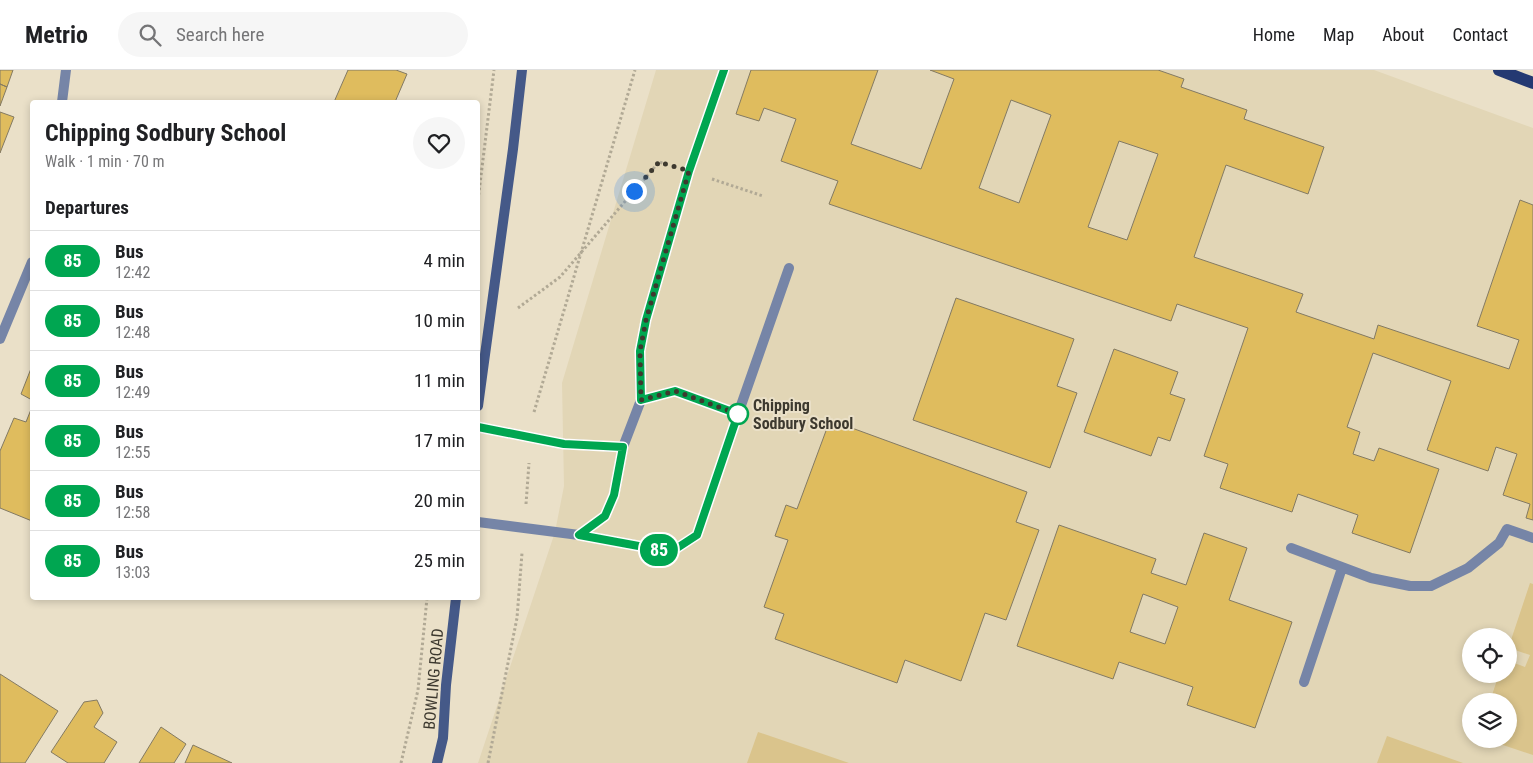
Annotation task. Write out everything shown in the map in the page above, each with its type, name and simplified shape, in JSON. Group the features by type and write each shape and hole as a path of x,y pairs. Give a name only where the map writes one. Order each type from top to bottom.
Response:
{"main road":[{"path":"1499,70 1533,83"}],"street":[{"path":"62,100 66,70"},
{"path":"480,391 512,159 522,70"},
{"path":"579,535 605,516 614,495 623,447 641,400 640,351 646,320 689,171 724,70"},
{"path":"0,338 30,267"},
{"path":"480,522 579,535 671,552 697,535 789,268"},
{"path":"0,308 11,313"},
{"path":"641,400 675,391 738,414"},
{"path":"480,427 564,444 623,447"},
{"path":"1291,548 1371,578 1410,586 1431,586 1450,578 1475,563 1499,543 1507,529 1533,538"},
{"path":"1304,682 1342,568"},
{"name":"BOWLING ROAD","path":"437,763 443,738 446,685 456,600"}],"path":[{"path":"480,184 494,70"},
{"path":"491,306 516,309 560,277 659,162 763,196"},
{"path":"401,763 418,690 426,600"}],"shaded area":[{"name":"Chipping Sodbury School","path":"656,70 1374,70 1533,128 1533,763 478,763 555,532 564,486 562,383"},
{"path":"1530,583 1533,584 1533,755 1512,748 1517,748 1517,693 1493,693 1496,683 1517,683 1517,664 1525,667 1530,655 1517,651 1517,628 1515,628"},
{"path":"758,732 849,763 747,763"},
{"path":"1387,736 1463,763 1377,763"}],"building":[{"path":"0,70 13,70 7,87 0,84"},
{"path":"348,70 396,70 407,74 396,100 335,100"},
{"path":"751,70 878,70 851,144 921,169 954,79 930,70 1158,70 1184,79 1181,87 1247,110 1244,119 1324,147 1308,194 1226,165 1194,257 1303,294 1296,312 1374,339 1378,325 1509,369 1519,340 1477,326 1520,200 1533,205 1533,520 1526,518 1530,504 1503,495 1517,454 1496,447 1488,471 1427,450 1451,381 1373,353 1347,427 1360,432 1353,454 1374,461 1379,448 1439,469 1410,553 1352,533 1358,515 1298,494 1292,512 1220,488 1228,464 1204,456 1248,328 1177,304 1171,321 829,204 838,181 781,161 796,119 764,108 759,121 736,114","holes":["1011,100 1051,115 1019,203 979,188","1119,141 1158,154 1127,240 1088,227"]},
{"path":"0,84 7,87 0,106"},
{"path":"0,112 14,117 0,153"},
{"path":"956,298 1074,339 1057,386 1077,393 1050,468 913,420"},
{"path":"1114,349 1178,372 1170,394 1185,399 1170,441 1158,437 1151,456 1084,432"},
{"path":"30,371 30,399 21,394"},
{"path":"30,412 30,520 0,508 0,451 14,418 26,422"},
{"path":"830,420 1027,492 1016,522 1039,530 1006,620 985,613 961,681 905,660 897,683 775,639 784,614 764,607 788,540 775,536 786,505 797,509"},
{"path":"1059,525 1156,559 1151,573 1186,585 1204,533 1247,548 1229,600 1292,622 1255,728 1187,705 1193,687 1119,662 1113,679 1017,646","holes":["1143,594 1178,607 1165,644 1130,632"]},
{"path":"0,674 58,711 25,763 0,763"},
{"path":"97,700 103,713 94,727 117,742 104,763 68,763 51,752 84,702"},
{"path":"161,727 186,744 174,763 139,763"},
{"path":"193,745 232,763 185,763"}],"bus line":[{"name":"85","path":"480,427 564,444 623,447 614,495 605,516 579,535 671,552 697,535 738,414 675,391 641,400 640,351 646,320 689,171 724,70"}],"place":[{"name":"Chipping Sodbury School","path":"738,414"}],"route":[{"path":"634,191 659,162 689,171 646,320 640,351 641,400 675,391 738,414"}]}
